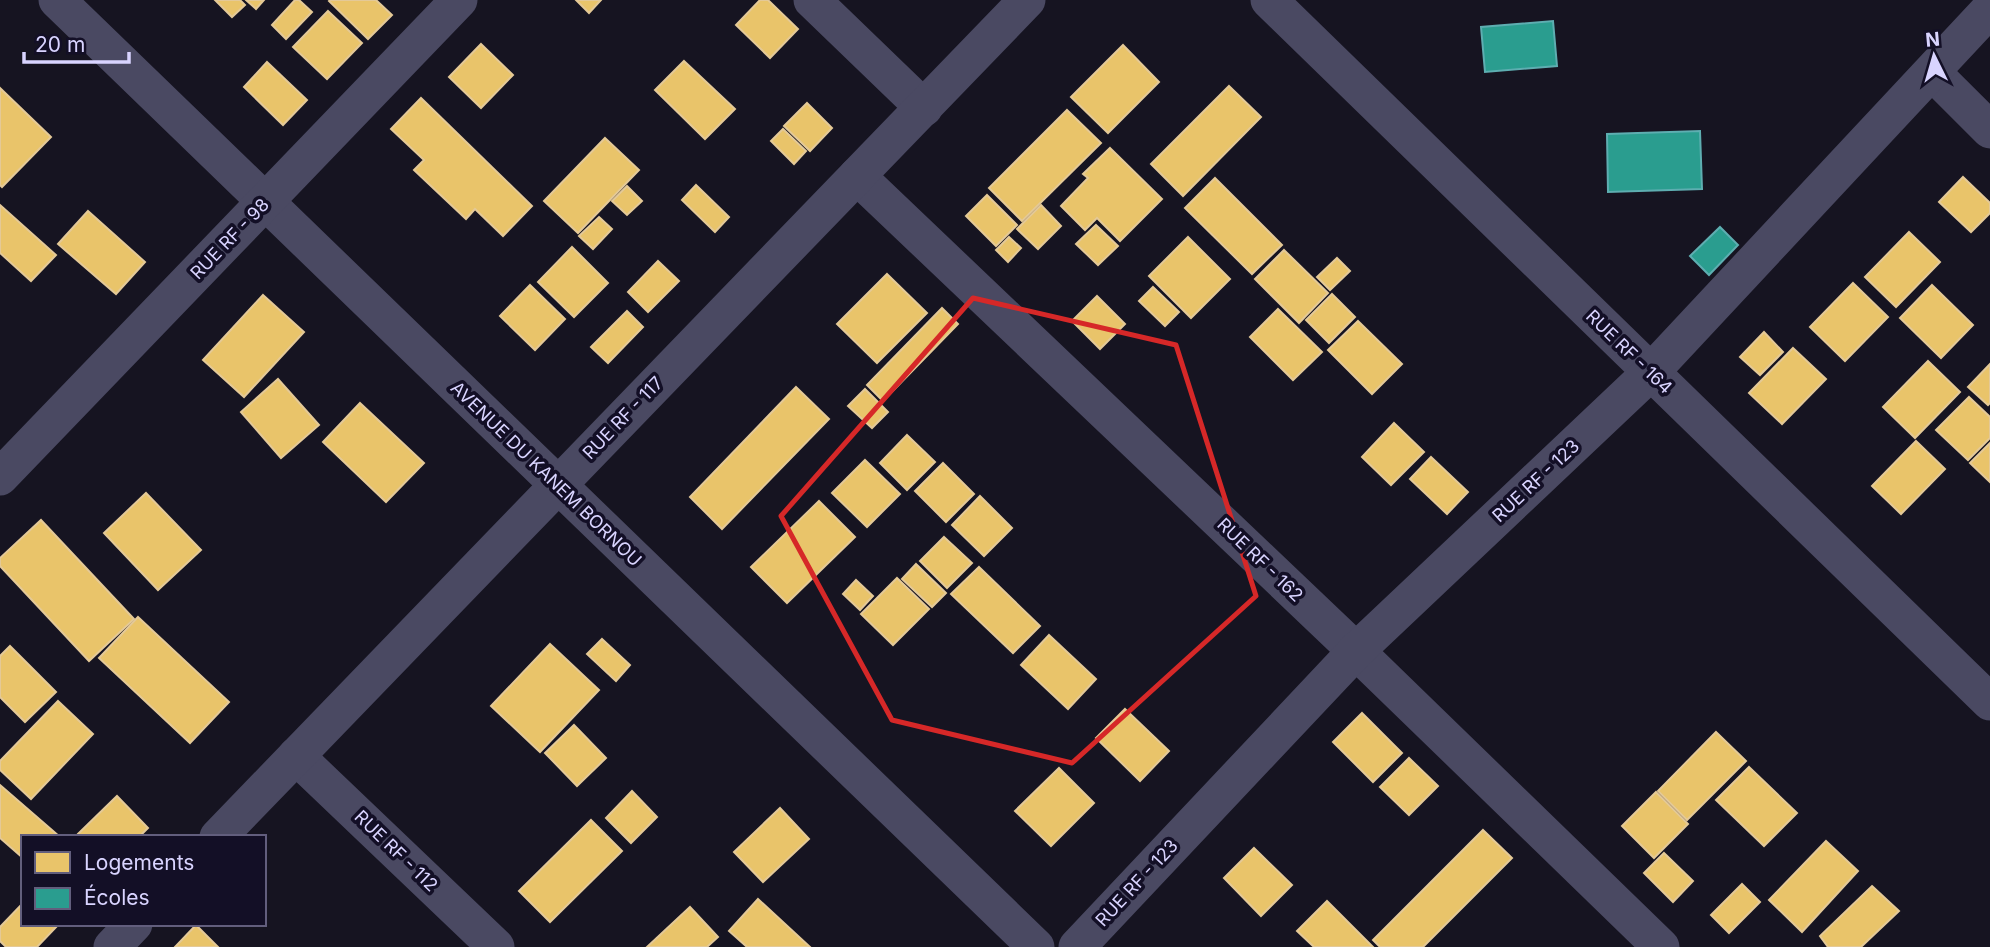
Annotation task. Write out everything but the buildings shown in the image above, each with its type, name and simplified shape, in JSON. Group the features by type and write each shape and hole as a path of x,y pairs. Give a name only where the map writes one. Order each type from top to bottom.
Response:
{"street":[{"name":"AVENUE DU KANEM BORNOU","path":"57,0 1036,947"},
{"name":"RUE RF - 98","path":"0,477 459,0"},
{"path":"812,0 924,108"},
{"name":"RUE RF - 117","path":"220,835 1027,0"},
{"name":"RUE RF - 164","path":"1269,0 1990,702"},
{"name":"RUE RF - 123","path":"1077,947 1356,652 1650,373 1990,9"},
{"path":"1932,72 1990,130"},
{"name":"RUE RF - 162","path":"857,176 1661,947"},
{"name":"RUE RF - 112","path":"296,756 496,947"},
{"path":"111,947 132,926"}],"highlighted area":[{"path":"973,298 1176,345 1256,596 1072,763 892,720 781,516"}]}
